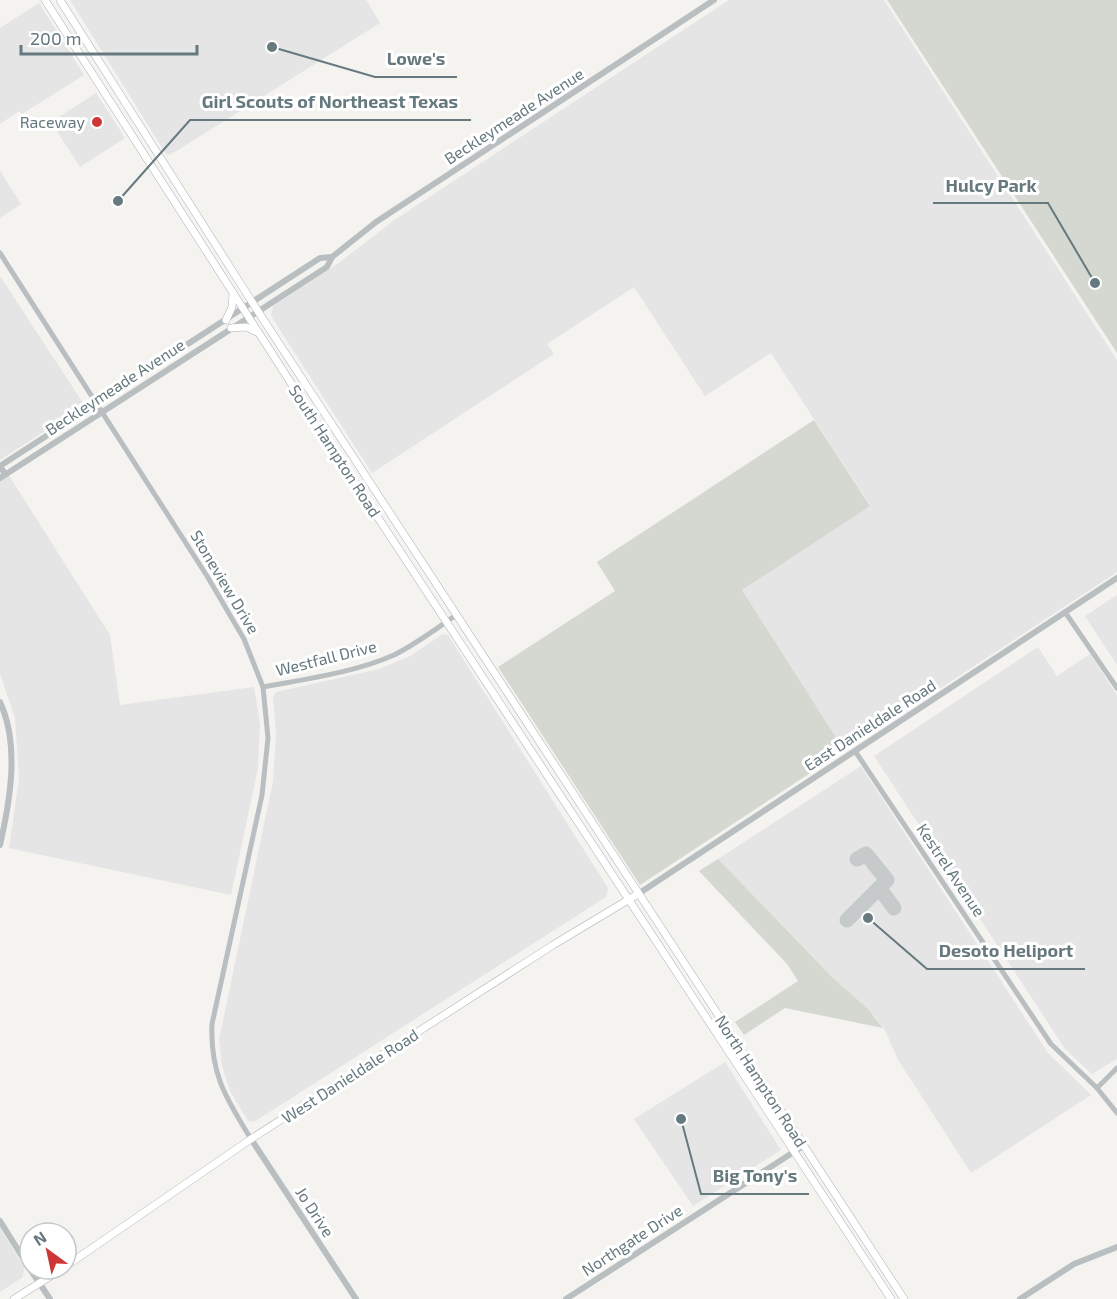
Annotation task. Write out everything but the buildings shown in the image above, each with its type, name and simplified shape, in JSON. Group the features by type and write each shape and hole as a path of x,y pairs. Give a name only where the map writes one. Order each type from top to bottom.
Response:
{"main road":[{"name":"South Hampton Road","path":"45,0 258,333 628,900"},
{"name":"South Hampton Road","path":"60,0 258,311 638,894"},
{"path":"99,85 110,78"},
{"path":"169,193 179,187"},
{"path":"226,320 232,307 233,294"},
{"path":"231,328 246,327 258,333"},
{"path":"536,758 546,752"},
{"name":"West Danieldale Road","path":"78,1258 251,1139 553,945 638,894"},
{"name":"North Hampton Road","path":"638,894 904,1299"},
{"name":"North Hampton Road","path":"628,900 891,1299"},
{"path":"701,1011 711,1005"},
{"path":"751,1086 761,1081"},
{"path":"14,1299 42,1281"}],"street":[{"name":"Beckleymeade Avenue","path":"3,476 327,267 332,257 376,222 714,0"},
{"name":"Stoneview Drive","path":"0,253 244,639 263,687 268,738 262,795 212,1024 211,1043 214,1070 221,1087 251,1139"},
{"name":"Beckleymeade Avenue","path":"0,466 320,258 332,257"},
{"path":"0,466 3,476"},
{"name":"East Danieldale Road","path":"638,894 1117,578"},
{"path":"1065,612 1117,688"},
{"name":"Westfall Drive","path":"263,687 374,662 417,643 456,615"},
{"path":"0,702 5,713 11,756 10,788 0,845"},
{"name":"Kestrel Avenue","path":"855,751 1051,1044 1096,1088 1117,1113"},
{"path":"1096,1088 1117,1068"},
{"name":"Jo Drive","path":"251,1139 356,1299"},
{"name":"Northgate Drive","path":"566,1299 803,1146"},
{"path":"0,1221 18,1250"},
{"path":"1020,1299 1074,1264 1117,1247"},
{"path":"39,1283 50,1299"}],"shaded area":[{"path":"70,0 366,0 380,23 170,155 166,154"},
{"path":"729,0 884,0 1117,360 1117,572 927,697 834,752 837,739 742,590 870,505 771,353 705,396 634,287 547,344 554,354 372,473 271,316 273,306 336,265 393,221"},
{"path":"887,0 1117,0 1117,353"},
{"path":"39,3 84,75 22,114 19,111 0,124 0,28"},
{"path":"96,93 125,138 80,167 51,122"},
{"path":"0,171 21,204 0,218"},
{"path":"0,276 83,403 82,407 0,460"},
{"path":"814,420 870,506 742,590 837,739 833,758 640,885 498,667 615,591 597,562"},
{"path":"8,474 110,635 120,705 254,687 260,723 258,768 231,895 9,848 19,779 15,718 0,674 0,479"},
{"path":"1117,595 1117,665 1085,616"},
{"path":"443,634 448,635 608,888 606,897 254,1122 248,1121 230,1091 222,1066 219,1040 273,781 276,733 273,697 276,692 379,669 410,656"},
{"path":"1038,647 1057,676 1090,654 1117,695 1117,1059 1092,1074 1065,1049 874,756"},
{"path":"861,766 1048,1053 1091,1095 971,1173 897,1058 885,1030 874,1015 833,978 718,859"},
{"path":"718,859 833,978 869,1010 883,1028 785,1008 744,1035 735,1022 798,981 787,964 699,871"},
{"path":"725,1062 781,1150 693,1206 634,1119"},
{"path":"0,1228 18,1257 18,1280 0,1292"}],"taxiway":[{"path":"847,920 887,880 866,854 857,859"},
{"path":"878,892 883,893 894,908"}],"place":[{"name":"Lowe's","path":"272,47"},
{"name":"Raceway","path":"97,122"},
{"name":"Girl Scouts of Northeast Texas","path":"118,201"},
{"name":"Hulcy Park","path":"1095,283"},
{"name":"Desoto Heliport","path":"868,918"},
{"name":"Big Tony's","path":"681,1119"}]}
